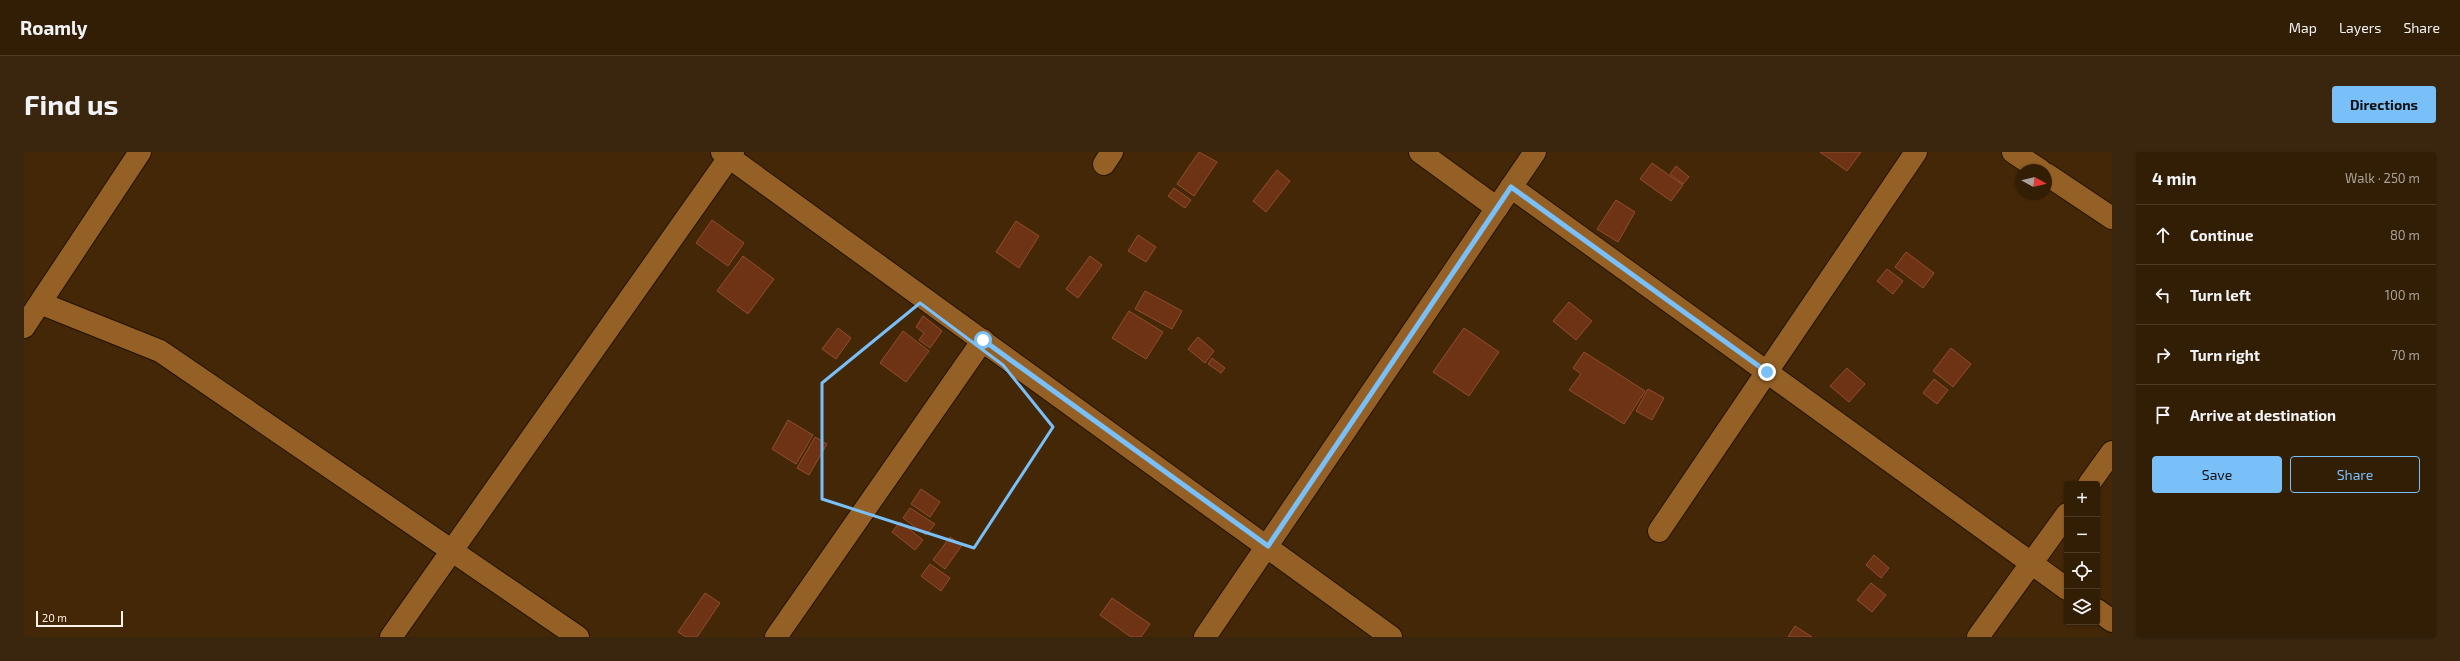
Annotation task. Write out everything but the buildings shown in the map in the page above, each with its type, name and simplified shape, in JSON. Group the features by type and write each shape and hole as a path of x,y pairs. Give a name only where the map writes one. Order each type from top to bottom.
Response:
{"street":[{"path":"24,327 140,152"},
{"path":"1420,152 1497,208"},
{"path":"1205,637 1535,152"},
{"path":"1659,531 1916,152"},
{"path":"2013,152 2031,164"},
{"path":"391,637 728,154 1391,637"},
{"path":"2052,178 2112,218"},
{"path":"1511,187 2064,587"},
{"path":"40,303 160,351 578,637"},
{"path":"776,637 983,340"},
{"path":"2091,481 2112,452"},
{"path":"1978,637 2065,517"},
{"path":"2100,612 2112,621"}],"highlighted area":[{"path":"920,303 1003,365 1053,427 974,548 822,499 822,383"}],"route":[{"path":"983,340 1268,546 1511,187 1767,372"}]}
